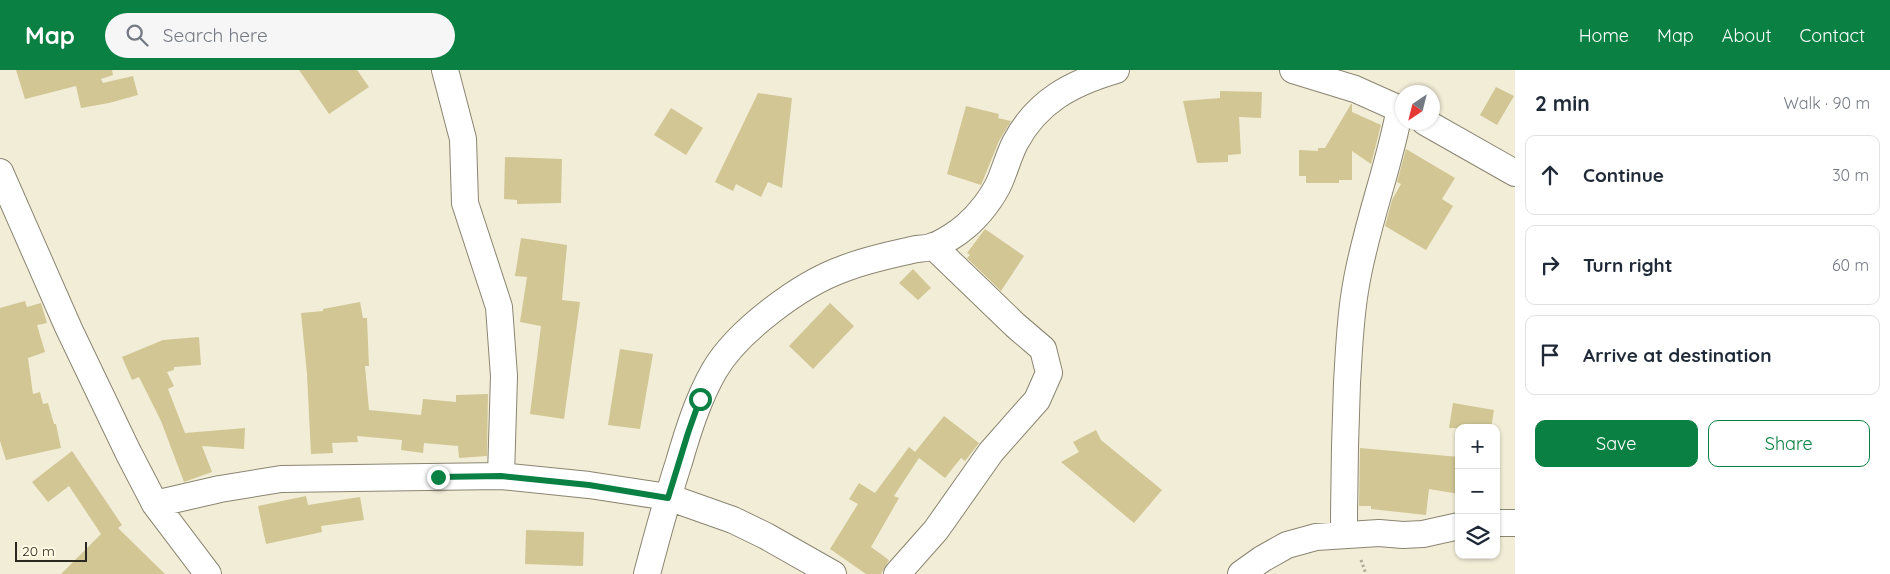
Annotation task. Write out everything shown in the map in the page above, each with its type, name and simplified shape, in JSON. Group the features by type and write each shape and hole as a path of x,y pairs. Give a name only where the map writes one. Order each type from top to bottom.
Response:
{"street":[{"path":"445,70 463,139 465,203 499,307 504,376 501,476"},
{"path":"647,574 668,498 700,399 715,369 734,345 755,325 798,292 842,269 867,261 933,246 966,227 982,209 999,184 1015,143 1033,114 1053,97 1070,87 1116,70"},
{"path":"1293,70 1355,89 1395,106"},
{"path":"1344,534 1346,407 1349,340 1355,286 1370,222 1396,130"},
{"path":"1439,130 1515,172"},
{"path":"0,172 69,329 128,452 156,504 208,574"},
{"path":"897,574 936,530 991,452 1037,400 1049,373 1042,349 933,246"},
{"path":"156,504 220,489 281,480 501,476 589,485 668,498 742,524 834,574"},
{"path":"1500,523 1515,524"},
{"path":"1241,574 1262,558 1287,544 1316,537 1379,533 1423,534 1455,527"}],"building":[{"path":"16,70 112,70 113,75 101,79 103,83 133,76 138,95 81,108 76,86 25,99"},
{"path":"299,70 357,70 369,87 329,114"},
{"path":"1496,87 1514,96 1497,125 1480,115"},
{"path":"1220,91 1262,92 1261,118 1239,117 1241,154 1228,155 1228,162 1197,163 1183,101 1220,98"},
{"path":"758,93 792,98 782,188 768,182 761,197 736,184 733,191 715,182"},
{"path":"1351,104 1352,112 1381,125 1371,164 1352,151 1352,180 1339,180 1339,183 1306,183 1306,176 1299,176 1299,150 1318,151 1318,148 1325,148"},
{"path":"966,106 999,114 998,118 1011,121 999,141 981,185 947,174"},
{"path":"671,108 703,128 686,155 654,135"},
{"path":"1406,149 1455,178 1442,199 1453,206 1426,250 1385,226 1392,200 1401,184 1397,182"},
{"path":"505,157 562,159 561,203 517,204 517,200 504,199"},
{"path":"985,229 1024,256 1001,291 967,258 970,255 967,253"},
{"path":"521,238 567,245 562,300 580,302 564,419 530,414 541,326 520,322 527,277 515,276"},
{"path":"913,269 931,288 918,300 899,283"},
{"path":"25,301 27,307 41,303 47,323 37,325 45,352 28,358 33,394 40,392 43,404 48,403 54,424 56,424 61,448 6,460 0,441 0,308"},
{"path":"360,302 363,318 367,318 369,366 365,366 369,410 421,415 423,399 456,402 456,395 488,394 487,456 459,458 458,446 424,443 423,453 401,450 402,440 357,436 358,442 332,443 333,453 311,454 307,374 301,313 323,311 323,309"},
{"path":"830,303 854,326 813,369 789,346"},
{"path":"199,337 201,365 174,367 174,370 167,372 174,386 168,389 185,433 245,428 244,449 202,446 212,472 184,482 161,421 139,377 132,380 122,357 163,340"},
{"path":"620,349 653,354 640,429 608,425"},
{"path":"1453,403 1494,410 1492,424 1455,424 1455,428 1449,428"},
{"path":"944,416 979,443 965,461 961,458 945,478 919,458 894,496 899,498 871,547 889,560 881,574 866,574 830,549 858,504 849,499 859,483 875,493 909,447 915,452"},
{"path":"1096,430 1101,440 1162,490 1134,523 1061,462 1079,452 1073,442"},
{"path":"1360,448 1455,457 1455,493 1429,489 1426,515 1371,509 1371,506 1359,506"},
{"path":"72,451 122,525 118,528 165,574 61,574 101,534 69,486 48,502 32,482"},
{"path":"306,496 308,505 360,497 364,520 321,526 322,532 266,544 258,506"},
{"path":"526,530 584,532 583,566 525,564"}],"route":[{"path":"438,477 501,476 589,485 668,498 700,399"}]}
